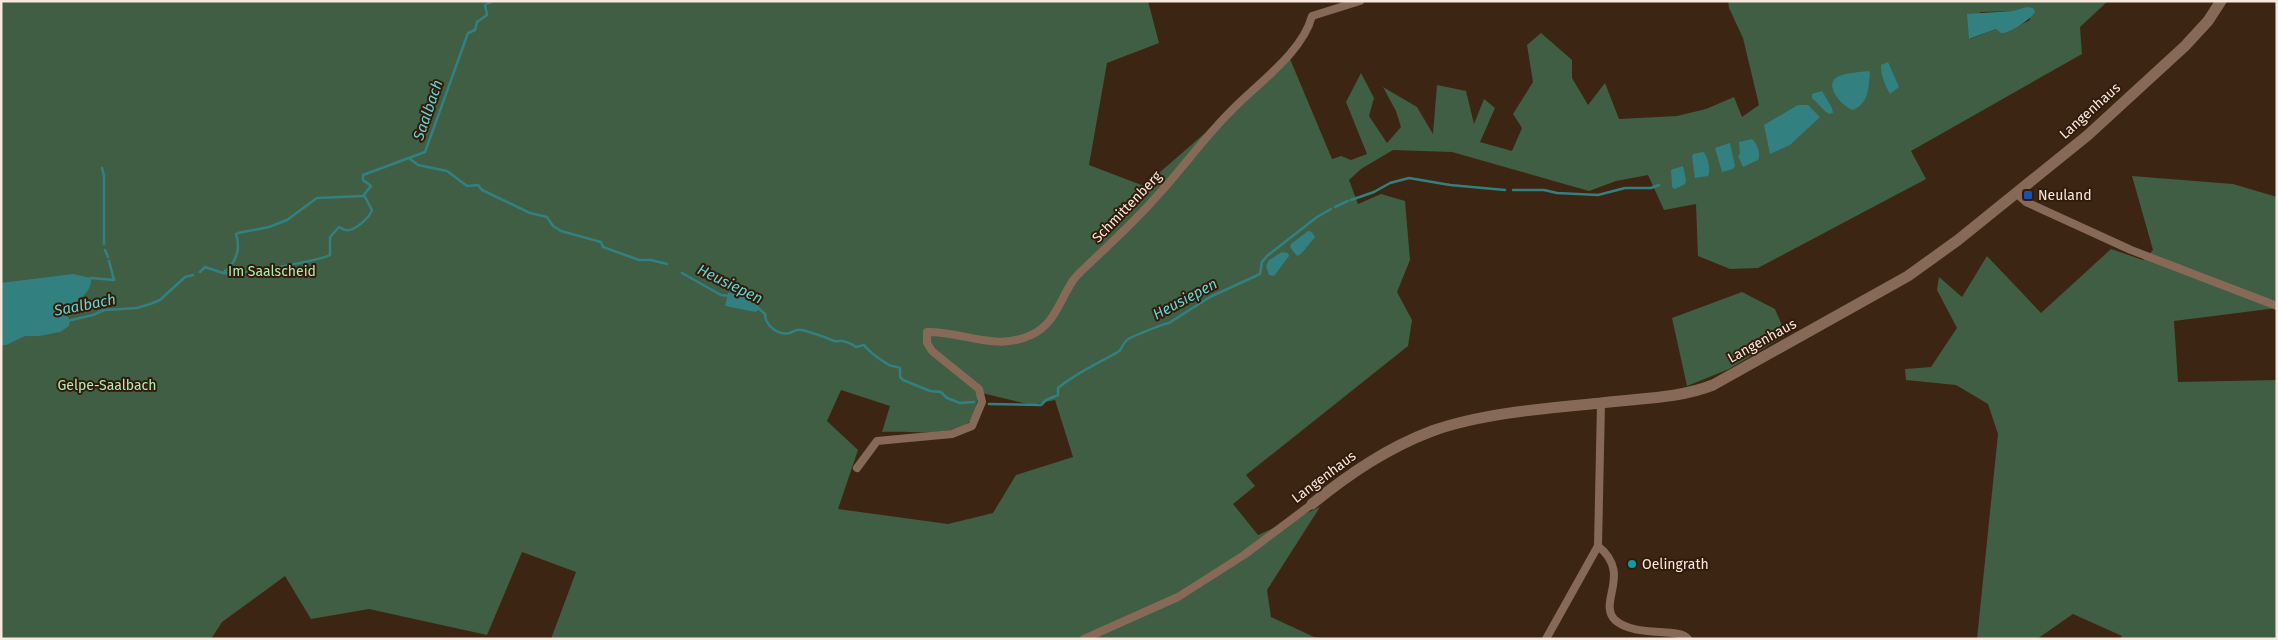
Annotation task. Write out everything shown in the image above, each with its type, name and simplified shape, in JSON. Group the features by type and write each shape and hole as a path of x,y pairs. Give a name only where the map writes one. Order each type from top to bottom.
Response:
{"street":[{"name":"Schmittenberg","path":"857,468 877,441 952,434 968,429 978,414 982,402 979,389 932,350 927,343 927,332 940,331 1002,342 1018,340 1039,331 1058,309 1074,278 1158,196 1189,157 1229,112 1296,47 1312,16 1360,1"},
{"name":"Langenhaus","path":"1084,639 1178,596 1244,555 1349,474 1365,464 1433,431 1529,411 1601,402 1684,395 1713,385 1908,276 1958,240 2088,135 2185,46 2208,21 2221,1"},
{"path":"2016,193 2026,202 2131,250 2277,306"},
{"path":"1546,639 1598,546 1601,402"},
{"path":"1598,546 1607,553 1613,562 1614,570 1610,608 1616,620 1633,629 1654,633 1677,632 1685,635 1688,639"}],"green space":[{"path":"1,1 1148,1 1159,43 1107,63 1089,165 1144,186 1290,59 1332,159 1341,156 1351,160 1367,154 1346,102 1361,73 1374,98 1369,116 1387,143 1401,127 1396,111 1383,87 1417,107 1433,134 1437,85 1466,91 1474,124 1484,99 1495,108 1480,142 1512,151 1522,128 1513,114 1533,82 1527,45 1541,33 1572,60 1572,78 1588,105 1605,83 1619,119 1677,116 1706,109 1734,97 1742,117 1759,105 1743,38 1729,8 1728,1 2108,1 2080,27 2082,54 1911,151 1926,179 1758,268 1730,269 1698,256 1696,204 1664,210 1648,175 1616,181 1589,191 1452,152 1393,150 1361,169 1349,180 1358,204 1381,194 1405,201 1410,260 1397,292 1412,320 1408,346 1246,475 1255,486 1233,504 1258,535 1320,507 1267,590 1271,617 1314,637 1328,639 551,639 576,572 522,552 487,635 369,609 311,619 285,576 222,622 211,639 1,639","holes":["2026,7 2030,20 2016,27 1996,29 1970,39 1969,20 1981,12 2012,11","841,390 890,406 882,432 938,432 959,428 967,424 973,417 978,392 1031,405 1055,400 1073,457 1016,475 993,513 948,524 838,509 858,450 827,421"]},
{"path":"2132,176 2233,184 2277,197 2277,308 2174,321 2178,382 2277,380 2277,639 2120,639 2122,636 2073,614 2037,639 1977,639 1998,434 1988,404 1956,385 1906,380 1905,369 1931,367 1957,328 1937,290 1939,277 1962,297 1987,256 2041,313 2111,249 2143,260 2153,250"},
{"path":"1742,292 1775,309 1786,335 1729,369 1687,386 1672,318"}],"water":[{"path":"2026,7 2033,8 2035,12 2020,26 2005,33 2001,33 1996,29 1969,39 1967,14 2012,11"},
{"path":"1888,62 1899,87 1890,94 1881,69 1881,65"},
{"path":"1869,71 1867,95 1862,104 1853,110 1844,105 1833,91 1833,81 1837,77 1844,75"},
{"path":"1822,91 1833,113 1826,112 1812,98 1812,94"},
{"path":"1798,105 1808,105 1820,117 1790,145 1770,154 1764,125"},
{"path":"1752,139 1758,149 1758,160 1743,167 1738,156 1740,154 1739,142"},
{"path":"1730,143 1735,166 1733,169 1722,172 1715,148"},
{"path":"1703,152 1708,163 1708,176 1695,178 1692,157 1693,154"},
{"path":"1683,166 1685,184 1675,189 1672,187 1671,170"},
{"path":"1308,231 1312,232 1315,237 1301,254 1297,256 1290,247 1291,244"},
{"path":"1282,252 1288,253 1289,256 1274,276 1269,275 1266,266 1269,260"},
{"path":"73,274 91,278 88,290 73,306 67,316 70,320 69,326 60,332 39,336 25,336 6,345 1,345 1,283"},
{"path":"737,291 758,301 759,308 756,312 725,306 728,293"}],"waterway":[{"name":"Saalbach","path":"200,272 205,267 223,273 231,265 238,251 236,234 269,227 287,220 317,198 363,196 371,186 363,180 363,175 425,152 468,33 475,30 477,22 487,15 485,5 493,1"},
{"name":"Heusiepen","path":"409,158 418,165 447,171 467,186 478,185 482,190 530,213 547,217 553,226 561,231 601,242 603,247 639,260 651,260 667,264"},
{"path":"102,168 104,176 104,244"},
{"name":"Heusiepen","path":"1351,200 1374,192 1390,183 1409,178 1450,185 1505,190"},
{"name":"Heusiepen","path":"1513,190 1544,190 1557,193 1598,195 1625,188 1651,188 1659,185"},
{"path":"224,273 277,267 330,255 330,237 339,227 345,230 353,229 371,213 372,210 364,195"},
{"name":"Heusiepen","path":"1335,207 1348,201"},
{"name":"Heusiepen","path":"989,404 1041,405 1046,400 1058,395 1058,388 1079,373 1118,352 1125,341 1130,338 1169,323 1210,297 1260,274 1262,262 1267,256 1317,217 1331,209"},
{"path":"105,250 108,257"},
{"path":"91,278 114,280 109,261"},
{"name":"Heusiepen","path":"682,273 721,295 730,296"},
{"name":"Saalbach","path":"67,321 93,315 104,310 137,308 150,304 160,300 185,277 193,275"},
{"name":"Heusiepen","path":"758,308 765,314 770,326 781,333 802,330 834,341 846,342 856,347 864,345 890,366 900,368 900,377 903,380 930,391 941,392 947,398 960,403 974,402"}],"place":[{"name":"Neuland","path":"2028,195"},
{"name":"Oelingrath","path":"1632,564"}],"park label":[{"name":"Im Saalscheid","path":"272,271"},
{"name":"Gelpe-Saalbach","path":"107,385"}]}
